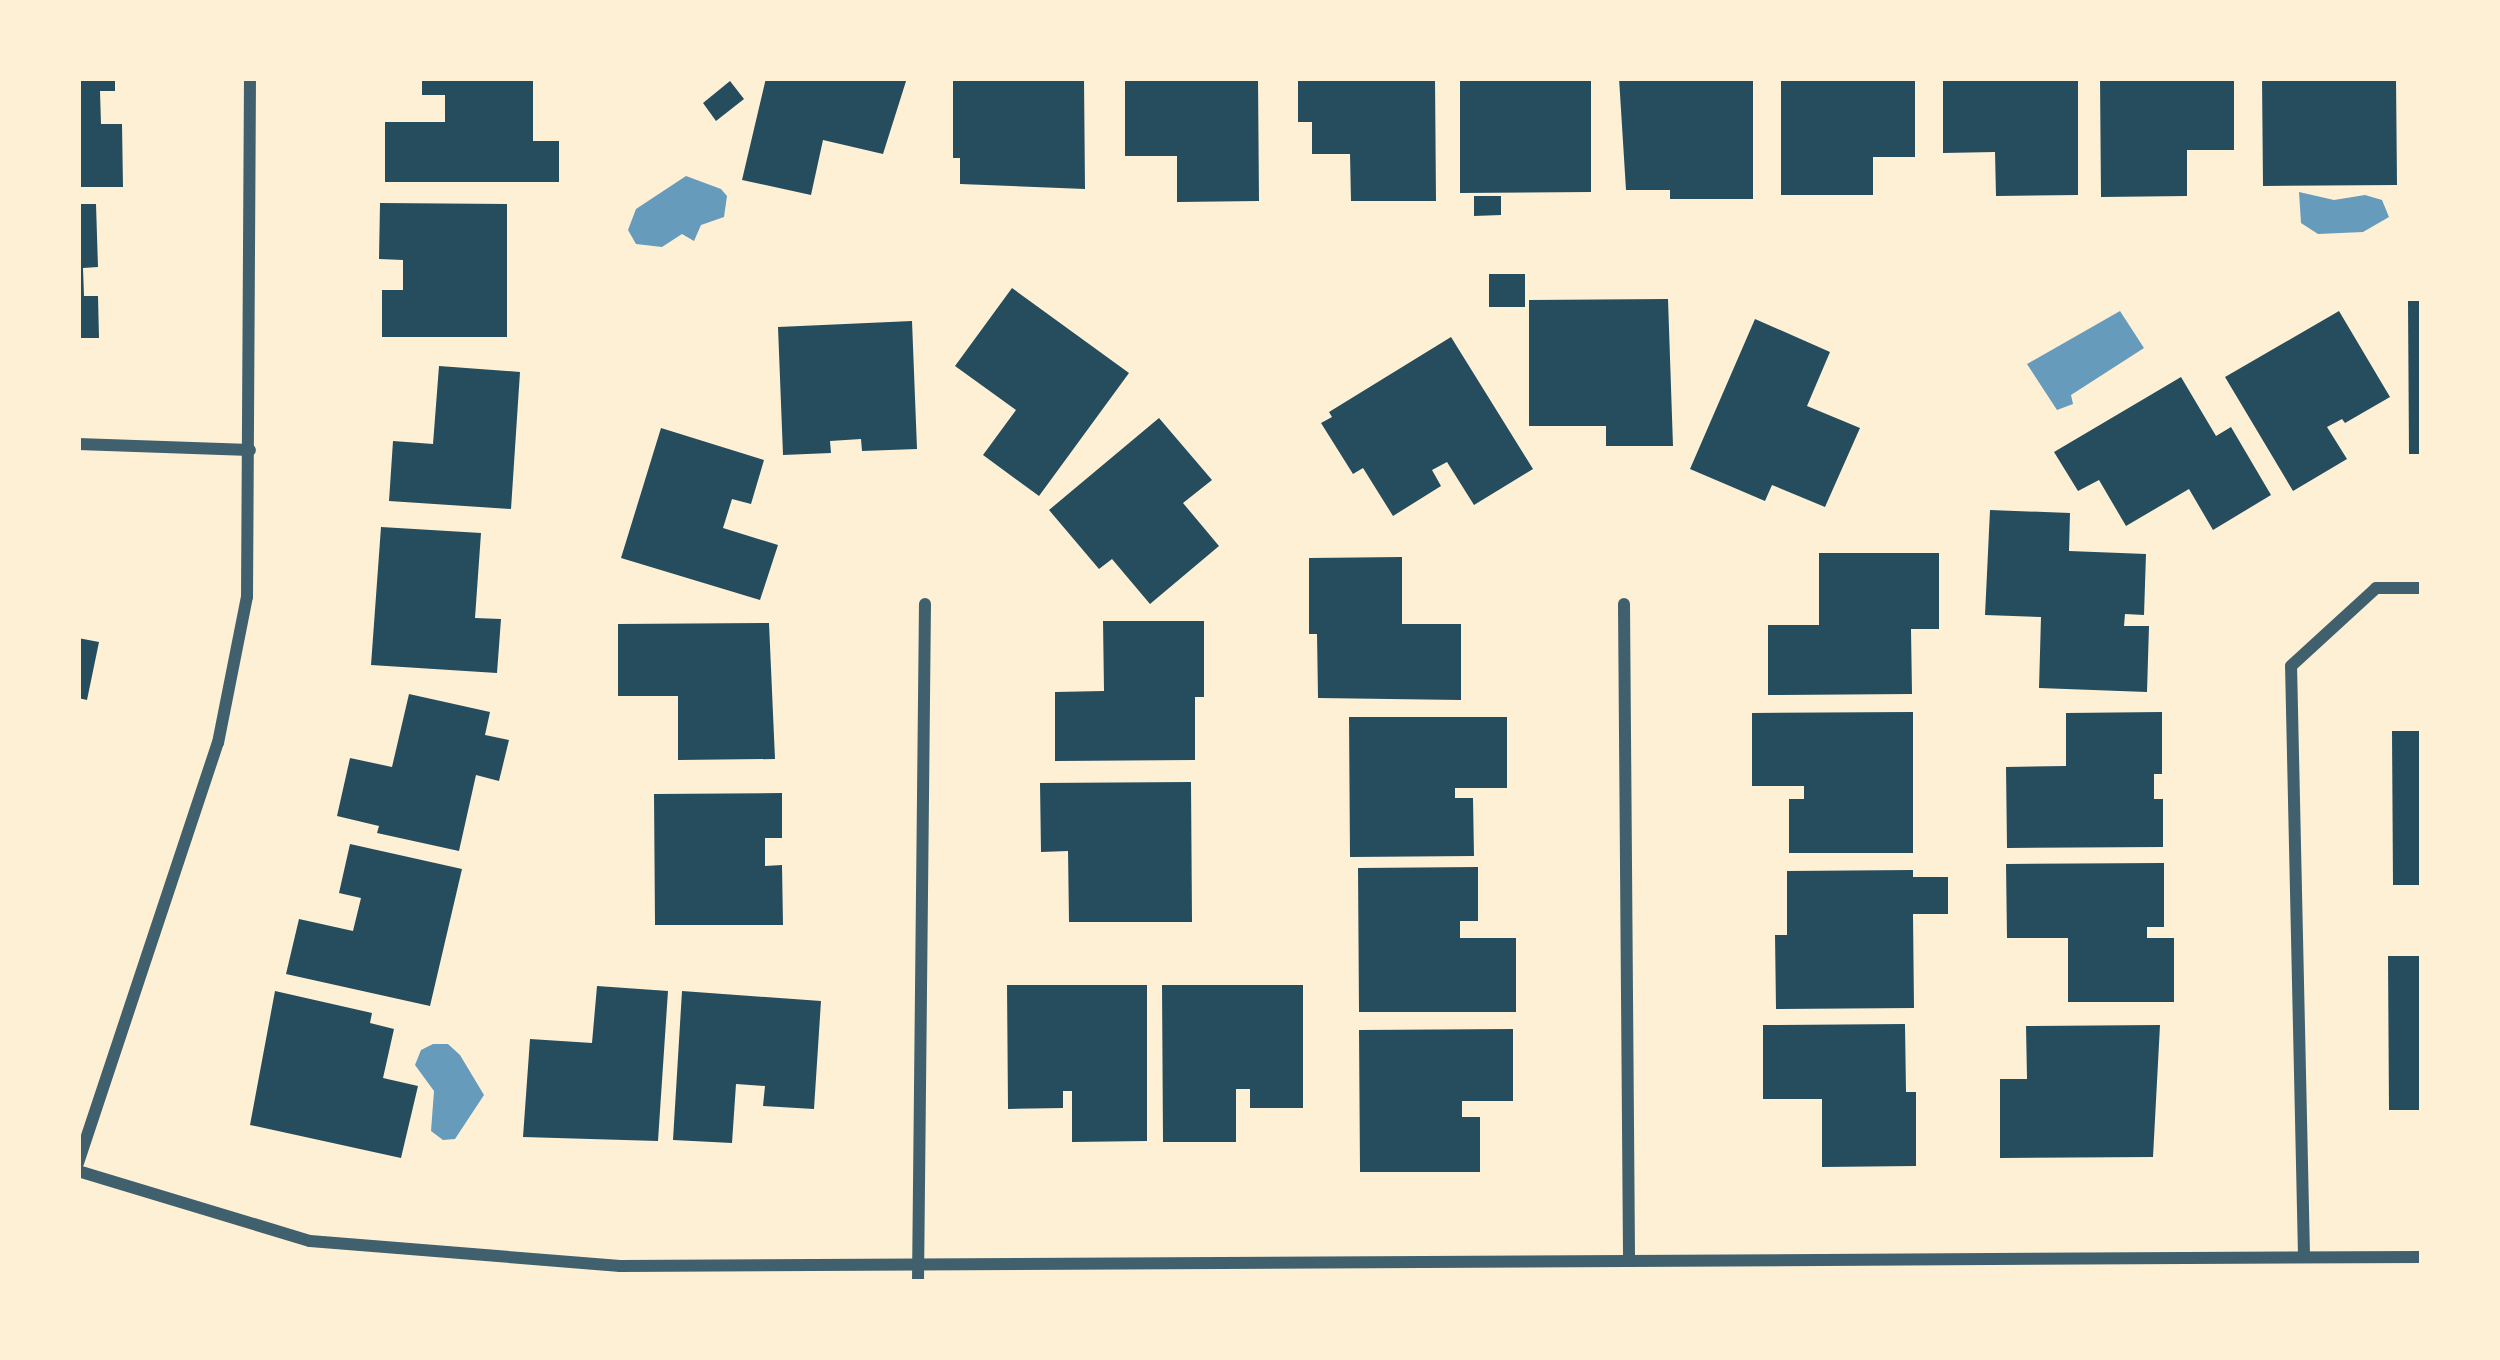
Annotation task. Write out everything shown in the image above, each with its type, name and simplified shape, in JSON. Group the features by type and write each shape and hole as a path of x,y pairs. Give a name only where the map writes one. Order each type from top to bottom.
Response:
{"street":[{"path":"250,78 247,597 218,743 78,1167 310,1241 620,1267 2422,1257"},
{"path":"78,445 250,450"},
{"path":"2304,1255 2291,666 2376,588 2422,588"},
{"path":"918,1282 926,604"},
{"path":"1624,604 1629,1261"}],"water":[{"path":"686,176 721,189 727,196 724,217 701,225 694,241 682,234 662,247 636,244 628,230 636,209"},
{"path":"2299,192 2334,200 2365,195 2382,200 2389,217 2363,232 2318,234 2301,223"},
{"path":"2120,311 2144,348 2071,395 2073,404 2057,410 2027,364"},
{"path":"448,1044 460,1055 484,1095 455,1139 443,1140 431,1131 434,1091 415,1065 421,1050"}],"building":[{"path":"78,78 115,78 115,91 100,91 101,124 122,124 123,187 78,187"},
{"path":"422,78 533,78 533,141 559,141 559,182 385,182 385,122 445,122 445,95 422,95"},
{"path":"766,78 907,78 883,154 823,140 811,195 742,180"},
{"path":"953,78 1084,78 1085,189 960,184 960,158 953,158"},
{"path":"1125,78 1258,78 1259,201 1177,202 1177,156 1125,156"},
{"path":"1298,78 1435,78 1436,201 1351,201 1350,154 1312,154 1312,122 1298,122"},
{"path":"1460,78 1591,78 1591,192 1460,193"},
{"path":"1619,78 1753,78 1753,199 1670,199 1670,190 1626,190"},
{"path":"1781,78 1915,78 1915,157 1873,157 1873,195 1781,195"},
{"path":"1943,78 2078,78 2078,195 1996,196 1995,152 1943,153"},
{"path":"2100,78 2234,78 2234,150 2187,150 2187,196 2101,197"},
{"path":"2262,78 2396,78 2397,185 2263,186"},
{"path":"730,81 744,99 716,121 703,103"},
{"path":"1474,196 1501,196 1501,215 1474,216"},
{"path":"380,203 507,204 507,337 382,337 382,290 403,290 403,260 379,259"},
{"path":"78,204 96,204 98,267 83,268 84,296 98,296 99,338 78,338"},
{"path":"1489,274 1525,274 1525,307 1489,307"},
{"path":"1012,288 1129,373 1039,496 983,455 1016,410 955,366"},
{"path":"1668,299 1673,446 1606,446 1606,426 1529,426 1529,300"},
{"path":"2408,301 2422,301 2422,454 2409,454"},
{"path":"2339,311 2390,397 2345,423 2342,419 2327,427 2347,459 2293,491 2225,377"},
{"path":"1755,319 1830,352 1807,406 1860,428 1825,507 1772,485 1765,501 1690,469"},
{"path":"912,321 917,449 862,451 861,439 830,441 831,453 783,455 778,327"},
{"path":"1451,337 1533,469 1474,505 1447,462 1432,470 1441,486 1393,516 1363,468 1353,474 1321,423 1332,417 1329,412"},
{"path":"439,366 520,372 511,509 389,501 393,441 433,444"},
{"path":"2181,377 2216,436 2231,427 2271,495 2213,530 2189,489 2126,526 2099,480 2078,491 2054,452"},
{"path":"1159,418 1212,480 1183,503 1219,546 1150,604 1112,559 1099,569 1049,510"},
{"path":"661,428 764,460 751,504 732,499 723,528 778,545 760,600 621,558"},
{"path":"1990,510 2070,513 2069,551 2146,554 2144,615 2125,614 2124,626 2149,626 2147,692 2039,688 2041,617 1985,615"},
{"path":"381,527 481,533 475,618 501,619 497,673 371,665"},
{"path":"1819,553 1939,553 1939,629 1911,629 1912,694 1768,695 1768,625 1819,625"},
{"path":"1402,557 1402,624 1461,624 1461,700 1318,698 1317,634 1309,634 1309,558"},
{"path":"1103,621 1204,621 1204,697 1195,697 1195,760 1055,761 1055,692 1104,691"},
{"path":"769,623 775,759 678,760 678,696 618,696 618,624"},
{"path":"78,638 99,642 87,700 78,698"},
{"path":"409,694 490,712 485,735 509,740 499,781 476,775 459,851 377,833 379,826 337,816 350,758 392,767"},
{"path":"1913,712 1913,853 1789,853 1789,799 1804,799 1804,786 1752,786 1752,713"},
{"path":"2162,712 2162,774 2154,774 2154,799 2163,799 2163,847 2007,848 2006,767 2066,766 2066,713"},
{"path":"1349,717 1507,717 1507,788 1455,788 1455,798 1473,798 1474,856 1350,857"},
{"path":"2392,731 2422,731 2422,885 2393,885"},
{"path":"1191,782 1192,922 1069,922 1068,851 1041,852 1040,783"},
{"path":"782,793 782,838 765,838 765,866 782,865 783,925 655,925 654,794"},
{"path":"350,844 462,869 430,1006 286,974 299,919 353,931 361,898 339,893"},
{"path":"2164,863 2164,927 2147,927 2147,938 2174,938 2174,1002 2068,1002 2068,938 2007,938 2006,864"},
{"path":"1478,867 1478,921 1460,921 1460,938 1516,938 1516,1012 1359,1012 1358,868"},
{"path":"1913,870 1913,877 1948,877 1948,914 1913,914 1914,1008 1776,1009 1775,935 1787,935 1787,871"},
{"path":"2388,956 2422,956 2422,1110 2389,1110"},
{"path":"1007,985 1147,985 1147,1141 1072,1142 1072,1091 1063,1091 1063,1108 1008,1109"},
{"path":"1162,985 1303,985 1303,1108 1250,1108 1250,1089 1236,1089 1236,1142 1163,1142"},
{"path":"597,986 668,991 658,1141 523,1137 530,1039 592,1043"},
{"path":"275,991 372,1013 370,1023 394,1029 383,1078 418,1086 401,1158 250,1125"},
{"path":"682,991 821,1001 814,1109 763,1106 765,1086 736,1084 732,1143 673,1140"},
{"path":"1905,1024 1906,1092 1916,1092 1916,1166 1822,1167 1822,1099 1763,1099 1763,1025"},
{"path":"2160,1025 2153,1157 2000,1158 2000,1079 2027,1079 2026,1026"},
{"path":"1513,1029 1513,1101 1462,1101 1462,1117 1480,1117 1480,1172 1360,1172 1359,1030"}]}
